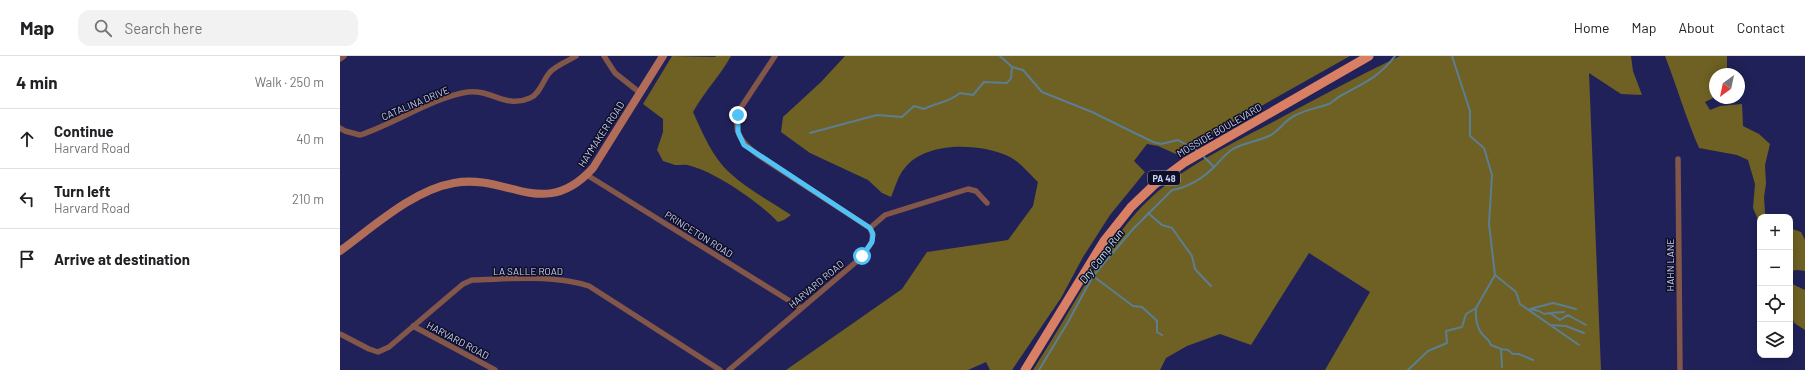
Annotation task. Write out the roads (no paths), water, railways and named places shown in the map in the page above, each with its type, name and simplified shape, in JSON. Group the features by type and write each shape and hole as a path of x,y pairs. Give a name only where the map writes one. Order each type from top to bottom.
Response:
{"main road":[{"name":"HAYMAKER ROAD","path":"340,251 399,208 430,189 455,182 481,182 520,192 538,194 554,193 566,190 588,175 663,56"},
{"name":"MOSSIDE BOULEVARD","path":"1025,370 1104,241 1131,207 1154,185 1185,162 1369,56"}],"street":[{"path":"340,59 344,56"},
{"name":"CATALINA DRIVE","path":"340,128 360,135 446,98 468,92 478,92 507,101 517,102 525,100 533,97 537,93 551,71 576,56"},
{"path":"604,56 615,73 639,92"},
{"path":"775,56 740,109 738,123 740,138 744,145 870,228 885,215 962,190 971,189 976,191 987,203"},
{"name":"HAHN LANE","path":"1678,159 1680,370"},
{"name":"PRINCETON ROAD","path":"588,175 801,308"},
{"name":"HARVARD ROAD","path":"729,370 856,262 868,249 872,242 873,234 870,228"},
{"name":"LA SALLE ROAD","path":"340,334 378,352 389,347 463,284 472,280 558,279 574,281 589,286 720,370"},
{"name":"HARVARD ROAD","path":"413,326 495,370"}],"waterway":[{"path":"1000,56 1012,67 1023,70 1042,92 1092,112 1153,142 1161,144 1178,140 1196,150"},
{"name":"Dry Camp Run","path":"1039,370 1068,322 1093,276 1133,229 1172,190 1184,187 1201,178 1233,149 1271,135 1287,120 1294,116 1329,104 1340,96 1366,82 1384,69 1395,56"},
{"path":"1408,370 1428,351 1447,343 1446,331 1462,327 1466,314 1476,308 1495,275 1489,224 1492,175 1484,148 1470,136 1470,111 1452,56"},
{"path":"810,133 877,115 902,117 914,106 924,109 947,101 960,93 973,95 984,82 1007,83 1011,78 1012,67"},
{"path":"1204,157 1214,167"},
{"path":"1148,213 1162,225 1172,228 1192,256 1195,269 1211,286"},
{"path":"1495,275 1516,292 1520,304 1579,345"},
{"name":"Dry Camp Run","path":"1093,276 1133,306 1142,307 1157,321 1157,332 1162,335"},
{"path":"1530,309 1553,303 1576,309"},
{"path":"1476,309 1479,330 1489,340 1491,345 1501,349 1502,367"},
{"path":"1530,309 1544,314 1550,313 1560,320 1568,315 1586,325"},
{"path":"1550,313 1564,312"},
{"path":"1550,325 1566,326 1584,333"},
{"path":"1501,349 1508,350 1513,354 1519,354 1533,360"}]}
